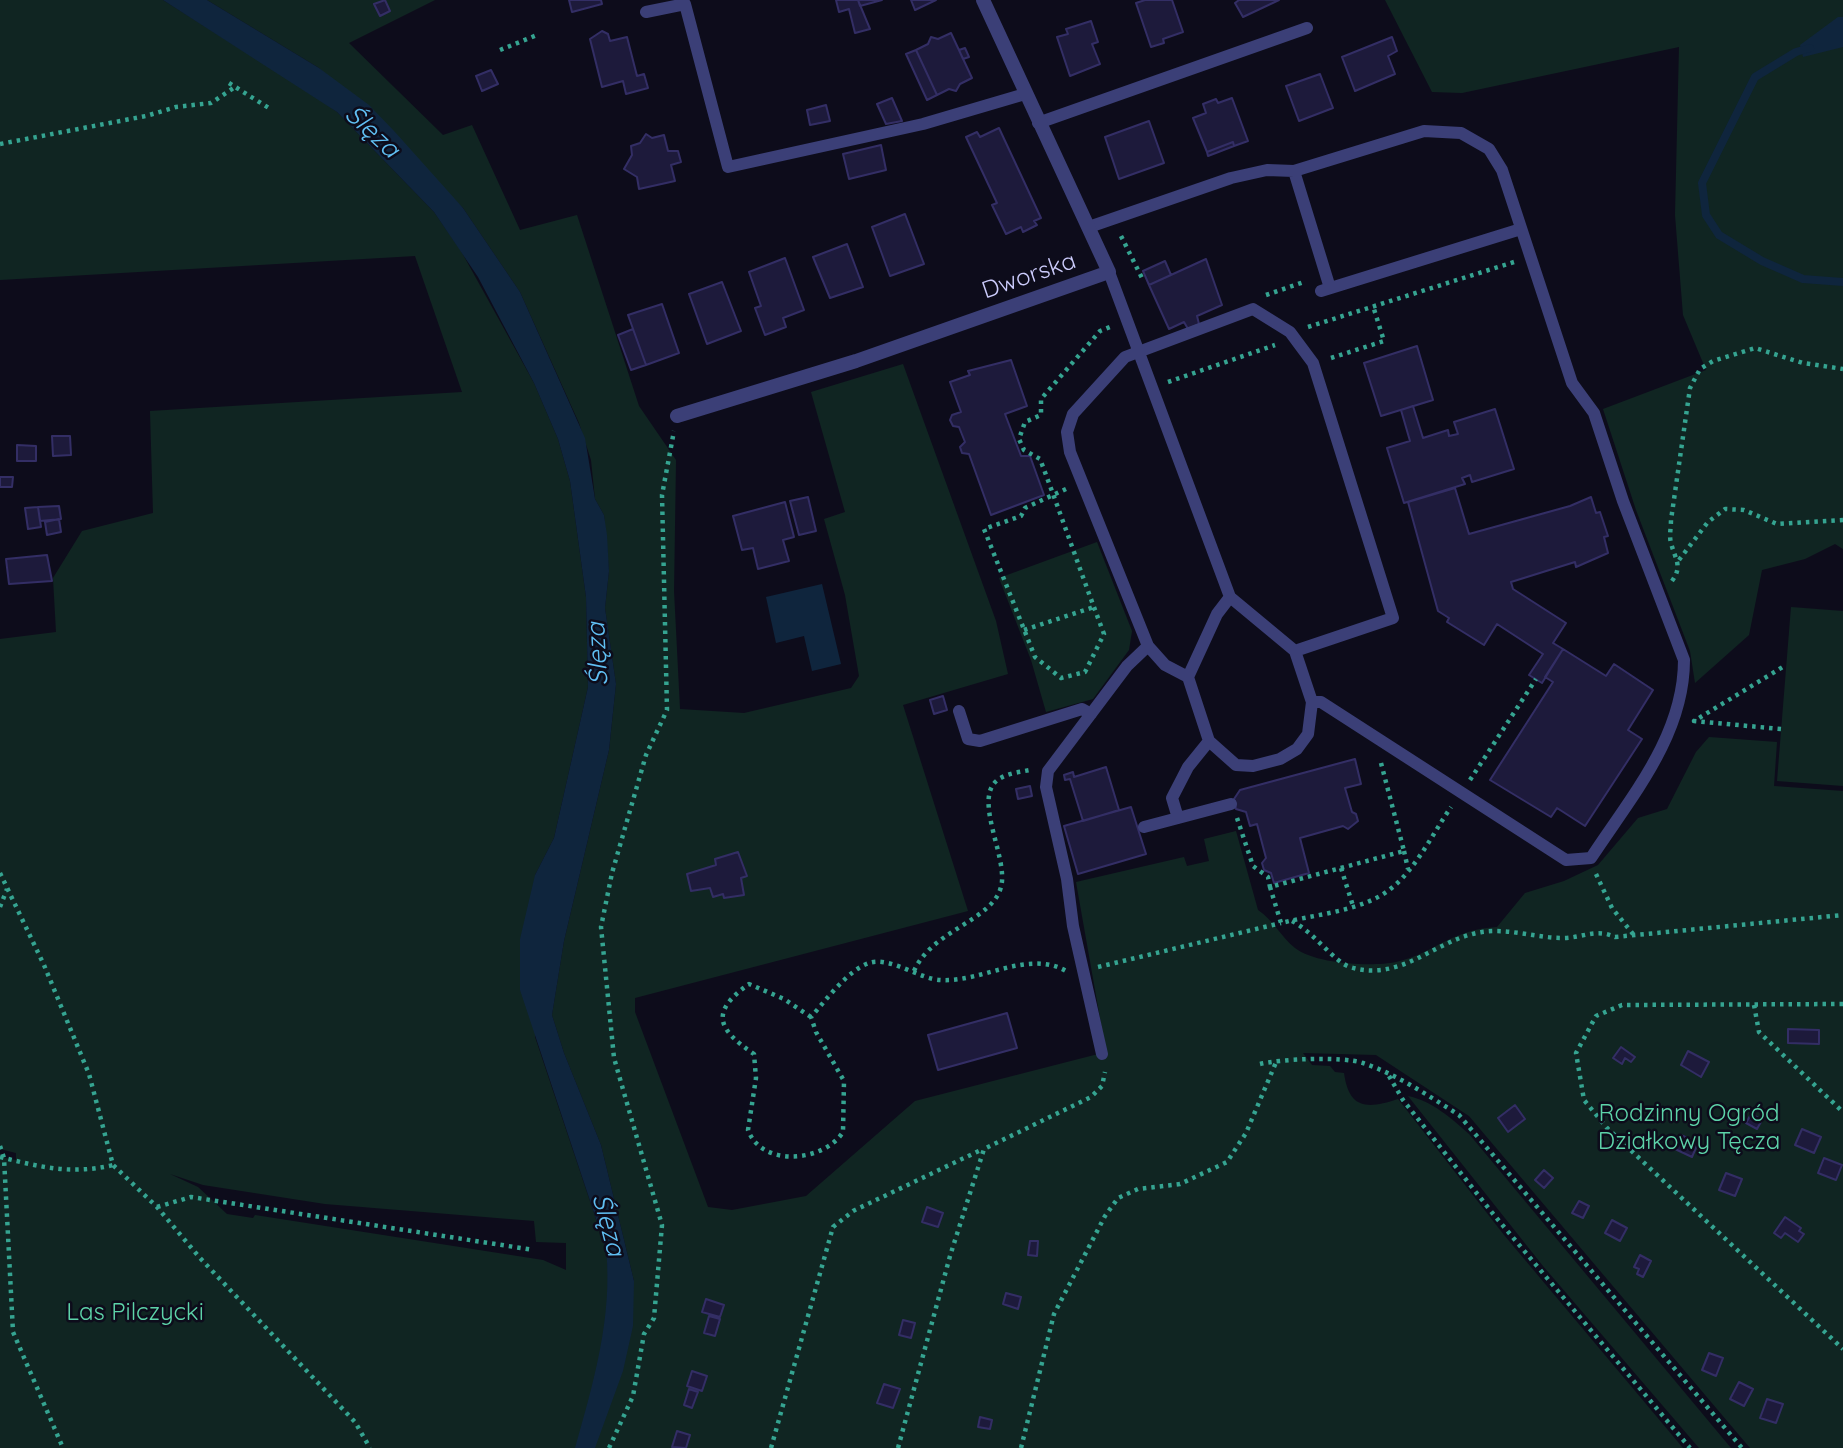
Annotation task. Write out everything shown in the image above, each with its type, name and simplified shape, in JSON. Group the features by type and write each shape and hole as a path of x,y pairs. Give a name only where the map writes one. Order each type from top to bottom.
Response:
{"street":[{"name":"Dworska","path":"677,416 856,361 1109,272 983,0"}],"lane":[{"path":"646,12 685,4 728,167 923,124 1025,94"},
{"path":"1038,123 1307,28"},
{"path":"1089,227 1231,178 1267,170 1294,171 1424,131 1461,133 1489,149 1502,170 1572,383 1594,413 1684,660 1684,685 1676,721 1648,772 1591,858 1566,860 1321,702 1312,702"},
{"path":"1294,171 1326,289 1521,229"},
{"path":"1109,272 1136,351 1230,597 1295,651 1312,702 1308,734 1297,749 1280,759 1253,766 1236,765 1209,741 1188,677 1217,614 1230,597"},
{"path":"1188,677 1165,665 1148,646 1070,452 1067,432 1073,414 1125,357 1253,309 1290,332 1313,363 1393,618 1295,651"},
{"path":"1102,1054 1046,787 1048,771 1127,666 1148,646"},
{"path":"959,711 968,739 980,740 1082,709 1091,713"},
{"path":"1178,818 1172,798 1188,767 1209,741"},
{"path":"1144,827 1231,804"}],"path":[{"path":"500,50 537,35"},
{"path":"229,83 272,110"},
{"path":"0,144 146,116 176,107 211,103 235,88"},
{"path":"1112,219 1143,280"},
{"path":"1150,387 1284,342 1290,332 1530,257"},
{"path":"1253,309 1255,298 1312,280"},
{"path":"1313,363 1384,341 1373,306"},
{"path":"1656,589 1672,582 1678,574 1679,559 1670,540 1671,520 1690,388 1700,369 1732,353 1755,348 1803,363 1843,369"},
{"path":"609,1448 633,1396 644,1334 654,1318 662,1225 614,1058 601,927 612,873 646,755 667,710 662,495 677,416"},
{"path":"1055,499 1094,607 1104,634 1085,672 1061,678 1035,657 984,529 1021,516 1025,508 1055,499"},
{"path":"1679,559 1708,522 1725,509 1744,510 1777,524 1843,520"},
{"path":"1024,630 1094,607"},
{"path":"1781,729 1694,722 1786,665"},
{"path":"811,1017 863,965 884,962 943,981 1037,964 1055,965 1069,973 1353,906 1383,894 1408,869 1536,679"},
{"path":"1373,735 1408,869"},
{"path":"914,971 926,951 987,907 1000,891 1003,866 989,814 992,786 1009,775 1040,768 1048,771"},
{"path":"1231,804 1253,866 1268,877 1281,923"},
{"path":"1270,887 1404,851"},
{"path":"1591,858 1591,868 1603,883 1612,908 1634,935"},
{"path":"1341,868 1353,906"},
{"path":"0,873 44,965 89,1074 113,1165 157,1207 200,1258 355,1422 370,1448"},
{"path":"0,908 8,888"},
{"path":"1292,920 1316,937 1337,960 1349,967 1371,971 1391,970 1479,932 1566,938 1603,932 1615,937 1843,915"},
{"path":"749,984 784,999 811,1017 816,1032 845,1081 843,1132 826,1149 813,1154 795,1156 769,1152 758,1146 748,1130 756,1078 754,1054 732,1039 724,1030 722,1020 733,999 749,984"},
{"path":"1843,1004 1622,1006 1596,1016 1576,1052 1584,1100 1607,1128 1843,1349"},
{"path":"1754,1005 1759,1032 1843,1112"},
{"path":"771,1448 833,1227 853,1211 1091,1097 1102,1086 1105,1076 1102,1054"},
{"path":"1021,1448 1054,1314 1105,1216 1118,1198 1138,1189 1180,1184 1227,1162 1246,1133 1277,1060"},
{"path":"1260,1064 1277,1060 1361,1062 1459,1115 1741,1448"},
{"path":"1388,1075 1403,1100 1494,1215 1690,1448"},
{"path":"0,1146 13,1332 63,1448"},
{"path":"898,1448 950,1256 984,1149"},
{"path":"2,1157 65,1171 86,1172 113,1165"},
{"path":"157,1207 191,1197 534,1250"}],"green space":[{"path":"0,0 163,0 337,112 434,212 461,251 534,383 558,439 570,481 586,597 588,687 554,838 535,875 535,1037 606,1249 609,1279 634,1281 601,1145 564,1053 552,1015 564,941 609,750 616,684 605,608 609,571 604,515 595,499 591,460 579,423 520,292 463,208 319,68 207,0 435,0 349,43 443,135 472,125 520,230 577,215 639,406 676,460 674,591 680,709 744,713 851,688 859,676 845,595 824,519 845,512 811,392 903,364 996,621 1008,674 903,705 968,911 635,998 635,1012 708,1207 732,1210 806,1196 915,1101 1106,1052 1076,882 1184,857 1187,866 1209,861 1204,839 1236,831 1258,910 1295,948 1329,961 1373,964 1396,962 1467,932 1497,927 1525,893 1564,881 1598,865 1638,818 1667,809 1696,752 1709,737 1777,742 1774,786 1843,791 1843,1448 1750,1448 1469,1116 1376,1055 1303,1053 1312,1065 1330,1066 1335,1072 1344,1073 1350,1094 1362,1104 1378,1104 1398,1099 1504,1235 1683,1448 0,1448 0,1157 16,1160 16,1153 0,1149 0,639 56,632 53,578 82,531 153,513 150,411 462,392 415,256 0,280","holes":["170,1174 203,1185 325,1204 534,1221 536,1242 566,1243 566,1270 543,1260 255,1215 253,1218 227,1214 198,1187"]},
{"path":"1385,0 1843,0 1843,549 1835,544 1805,559 1762,570 1749,635 1695,683 1690,651 1636,510 1603,409 1706,370 1683,315 1675,215 1679,47 1462,93 1432,92"},
{"path":"1097,542 1132,631 1129,650 1093,699 1046,712 1031,660 999,578"},
{"path":"1791,607 1843,611 1843,786 1777,781"},
{"path":"1408,1096 1433,1106 1469,1134 1731,1448 1699,1448 1543,1266"}],"water":[{"name":"Ślęza","path":"163,0 207,0 319,68 369,105 463,208 520,292 585,438 595,499 604,515 607,535 609,571 605,608 616,684 609,750 564,941 552,1015 564,1053 601,1145 634,1281 633,1326 623,1371 595,1448 575,1448 595,1375 604,1325 607,1300 606,1249 520,990 520,939 535,875 554,838 588,687 586,597 570,481 558,439 534,383 478,277 434,212 337,112"},
{"path":"1838,17 1843,17 1843,47 1803,57 1800,45"},
{"path":"822,584 841,664 812,671 804,636 776,643 766,597"}],"building":[{"path":"385,0 390,11 380,16 374,4"},
{"path":"569,0 601,0 602,4 572,12"},
{"path":"836,0 858,0 870,29 855,33 849,9 839,12"},
{"path":"858,0 882,0 860,6"},
{"path":"911,0 936,0 915,10"},
{"path":"1145,0 1172,0 1183,32 1163,39 1164,43 1151,47 1136,3"},
{"path":"1239,0 1279,0 1243,17 1235,3"},
{"path":"1091,21 1098,42 1092,44 1100,64 1070,76 1057,37 1068,34 1066,29"},
{"path":"602,31 608,34 610,41 627,37 637,76 644,74 648,88 626,94 623,81 602,87 590,39"},
{"path":"951,33 972,78 960,84 956,91 949,89 937,95 916,50 928,44 931,37 938,39"},
{"path":"1392,37 1397,51 1388,56 1395,74 1355,91 1342,57"},
{"path":"965,48 969,57 963,59 959,50"},
{"path":"916,50 937,95 927,100 906,54"},
{"path":"491,70 498,84 482,91 476,76"},
{"path":"1320,74 1333,108 1299,121 1286,86"},
{"path":"892,98 902,121 886,124 877,104"},
{"path":"1232,98 1248,141 1234,146 1233,142 1207,152 1193,118 1206,113 1203,104 1216,99 1218,103"},
{"path":"826,105 830,121 810,125 807,110"},
{"path":"1149,121 1164,163 1119,179 1105,137"},
{"path":"999,128 1041,218 1034,221 1037,225 1023,232 1021,227 1006,234 992,205 997,203 966,137 977,132 980,137"},
{"path":"646,134 652,138 664,135 668,151 678,151 681,162 671,165 675,181 639,189 637,177 624,169 632,155 631,146 640,143"},
{"path":"1233,142 1234,146 1208,156 1207,152"},
{"path":"881,145 886,170 849,179 843,154"},
{"path":"905,214 924,264 890,276 872,227"},
{"path":"847,244 863,287 830,298 813,257"},
{"path":"785,258 804,310 783,318 786,327 765,335 755,308 761,306 749,272"},
{"path":"1206,259 1222,305 1197,316 1199,324 1188,329 1184,322 1169,329 1149,285"},
{"path":"1165,261 1171,275 1149,285 1143,271"},
{"path":"722,282 741,331 707,344 689,294"},
{"path":"662,304 679,353 646,365 628,315"},
{"path":"633,329 646,365 631,370 618,335"},
{"path":"1417,346 1433,400 1381,416 1364,363"},
{"path":"1011,360 1027,406 1005,414 1021,456 1030,456 1044,495 991,515 969,454 962,453 960,447 965,442 959,427 953,426 950,420 952,415 961,412 950,382 970,375 968,371"},
{"path":"1413,406 1423,438 1448,430 1449,436 1458,434 1454,422 1495,409 1514,469 1472,482 1470,475 1462,478 1465,484 1404,503 1387,448 1410,441 1401,410"},
{"path":"52,436 70,436 71,455 53,456"},
{"path":"17,445 36,446 36,461 17,461"},
{"path":"0,477 13,477 12,487 0,487"},
{"path":"1455,488 1469,534 1570,506 1591,497 1596,513 1600,512 1608,536 1604,537 1608,553 1576,567 1575,562 1511,582 1513,589 1566,623 1553,643 1563,649 1542,683 1529,675 1543,654 1497,624 1484,645 1447,622 1449,618 1438,611 1408,502"},
{"path":"808,497 816,531 799,535 790,501"},
{"path":"785,502 794,537 783,540 789,561 758,569 753,548 742,550 733,516"},
{"path":"59,506 61,519 40,521 38,507"},
{"path":"38,507 41,527 28,529 25,508"},
{"path":"59,519 61,532 47,535 45,522"},
{"path":"47,555 52,581 9,584 6,559"},
{"path":"1563,649 1606,676 1614,664 1653,690 1628,730 1642,739 1585,826 1557,808 1551,817 1490,780 1553,682 1545,677"},
{"path":"943,696 947,710 934,714 930,700"},
{"path":"1355,759 1361,784 1345,788 1352,812 1356,814 1358,821 1348,829 1343,826 1300,838 1309,873 1274,883 1271,873 1264,870 1262,863 1266,858 1257,824 1250,826 1246,812 1236,809 1234,799 1240,790"},
{"path":"1106,767 1119,810 1083,821 1070,779 1065,780 1064,775 1073,772 1074,777"},
{"path":"1030,786 1032,796 1018,799 1016,789"},
{"path":"1131,807 1146,854 1078,874 1064,826"},
{"path":"738,852 747,876 741,878 744,895 724,898 723,894 713,897 710,888 691,891 687,874 716,865 715,859"},
{"path":"1007,1013 1017,1048 938,1070 928,1035"},
{"path":"1788,1029 1819,1030 1819,1044 1788,1043"},
{"path":"1621,1047 1635,1057 1631,1062 1625,1058 1622,1064 1613,1058"},
{"path":"1688,1051 1709,1062 1701,1077 1681,1065"},
{"path":"1515,1105 1525,1119 1508,1132 1498,1118"},
{"path":"1751,1114 1762,1120 1757,1129 1746,1123"},
{"path":"1802,1129 1821,1137 1814,1153 1795,1145"},
{"path":"1681,1135 1698,1143 1692,1157 1675,1149"},
{"path":"1824,1158 1842,1165 1836,1180 1818,1173"},
{"path":"1544,1170 1553,1178 1544,1188 1535,1180"},
{"path":"1726,1173 1742,1179 1735,1196 1719,1190"},
{"path":"1579,1201 1589,1206 1583,1218 1572,1213"},
{"path":"927,1207 943,1213 938,1227 922,1222"},
{"path":"1785,1217 1801,1228 1799,1231 1804,1234 1798,1242 1785,1233 1781,1238 1774,1233"},
{"path":"1612,1220 1627,1228 1620,1241 1605,1233"},
{"path":"1030,1241 1038,1241 1037,1256 1028,1255"},
{"path":"1640,1255 1651,1261 1643,1277 1637,1274 1639,1269 1634,1267"},
{"path":"1006,1293 1021,1297 1018,1309 1003,1304"},
{"path":"706,1299 724,1305 720,1317 702,1312"},
{"path":"709,1316 720,1319 715,1336 704,1333"},
{"path":"903,1320 915,1323 911,1338 899,1335"},
{"path":"1709,1353 1723,1358 1716,1376 1702,1370"},
{"path":"692,1371 707,1376 702,1391 687,1386"},
{"path":"1739,1382 1753,1389 1744,1406 1730,1399"},
{"path":"884,1384 900,1389 893,1408 877,1403"},
{"path":"689,1389 698,1392 692,1408 684,1405"},
{"path":"1767,1399 1783,1404 1776,1423 1760,1418"},
{"path":"980,1417 992,1420 990,1429 978,1427"},
{"path":"677,1431 690,1435 686,1448 672,1447"}],"waterway":[{"path":"1810,48 1796,52 1755,77 1702,183 1706,215 1719,235 1762,261 1803,279 1843,282"}],"park label":[{"name":"Rodzinny Ogród Działkowy Tęcza","path":"1689,1128"},
{"name":"Las Pilczycki","path":"135,1313"}]}
